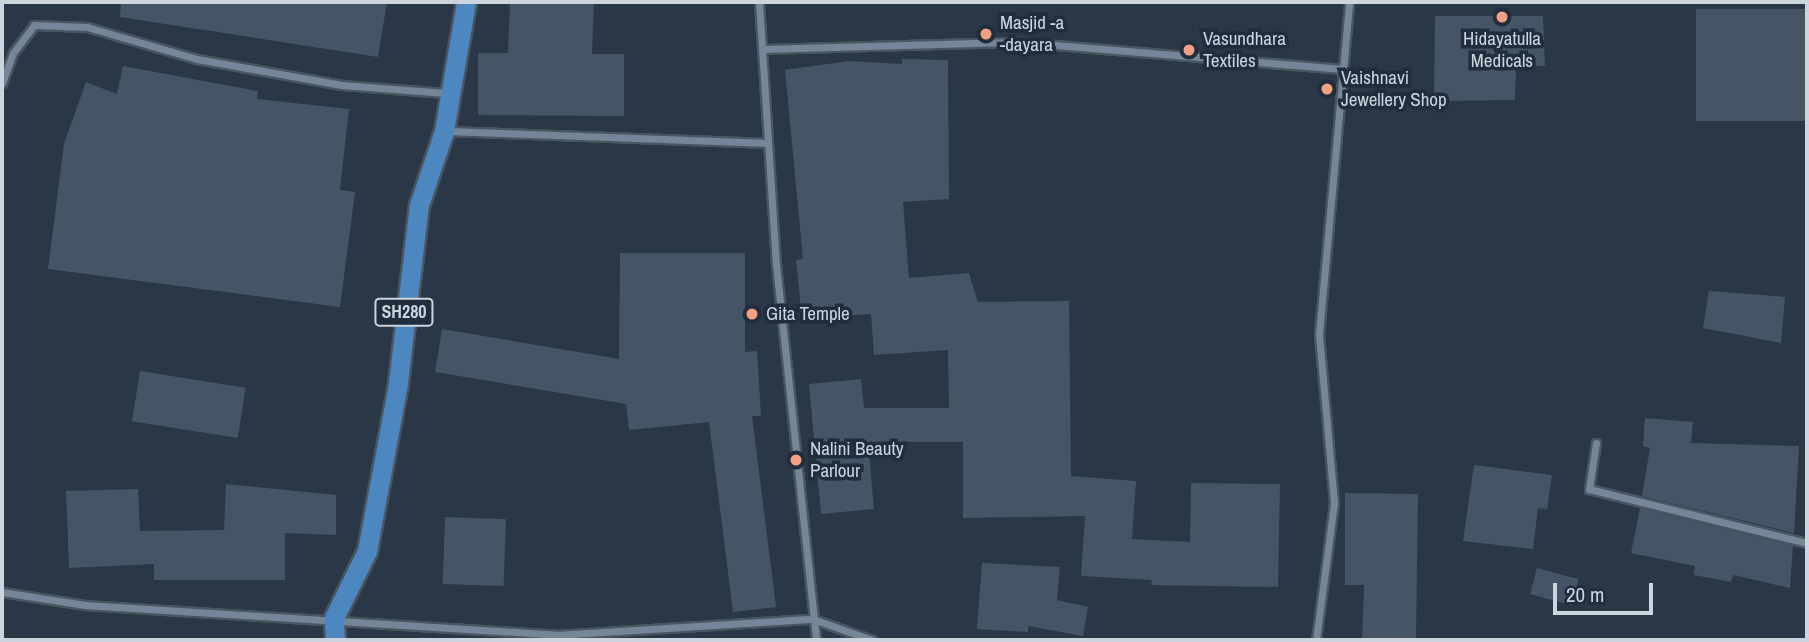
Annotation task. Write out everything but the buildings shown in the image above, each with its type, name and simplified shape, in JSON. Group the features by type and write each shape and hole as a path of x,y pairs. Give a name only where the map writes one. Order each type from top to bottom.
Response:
{"main road":[{"name":"SH280","path":"335,640 334,618 367,551 398,383 419,205 444,131 446,93 466,2"}],"street":[{"path":"759,2 766,143 816,640"},
{"path":"1316,640 1334,503 1319,334 1349,2"},
{"path":"2,83 13,53 34,25 87,27 197,59 342,85 446,93"},
{"path":"763,49 1075,44 1343,69"},
{"path":"444,131 766,143"},
{"path":"1597,443 1589,489 1807,543"},
{"path":"2,592 85,605 334,618 556,635 813,619 872,640"}],"place":[{"name":"Hidayatulla Medicals","path":"1502,17"},
{"name":"Masjid -a -dayara","path":"986,34"},
{"name":"Vasundhara Textiles","path":"1189,50"},
{"name":"Vaishnavi Jewellery Shop","path":"1327,89"},
{"name":"Gita Temple","path":"752,314"},
{"name":"Nalini Beauty Parlour","path":"796,460"}]}
